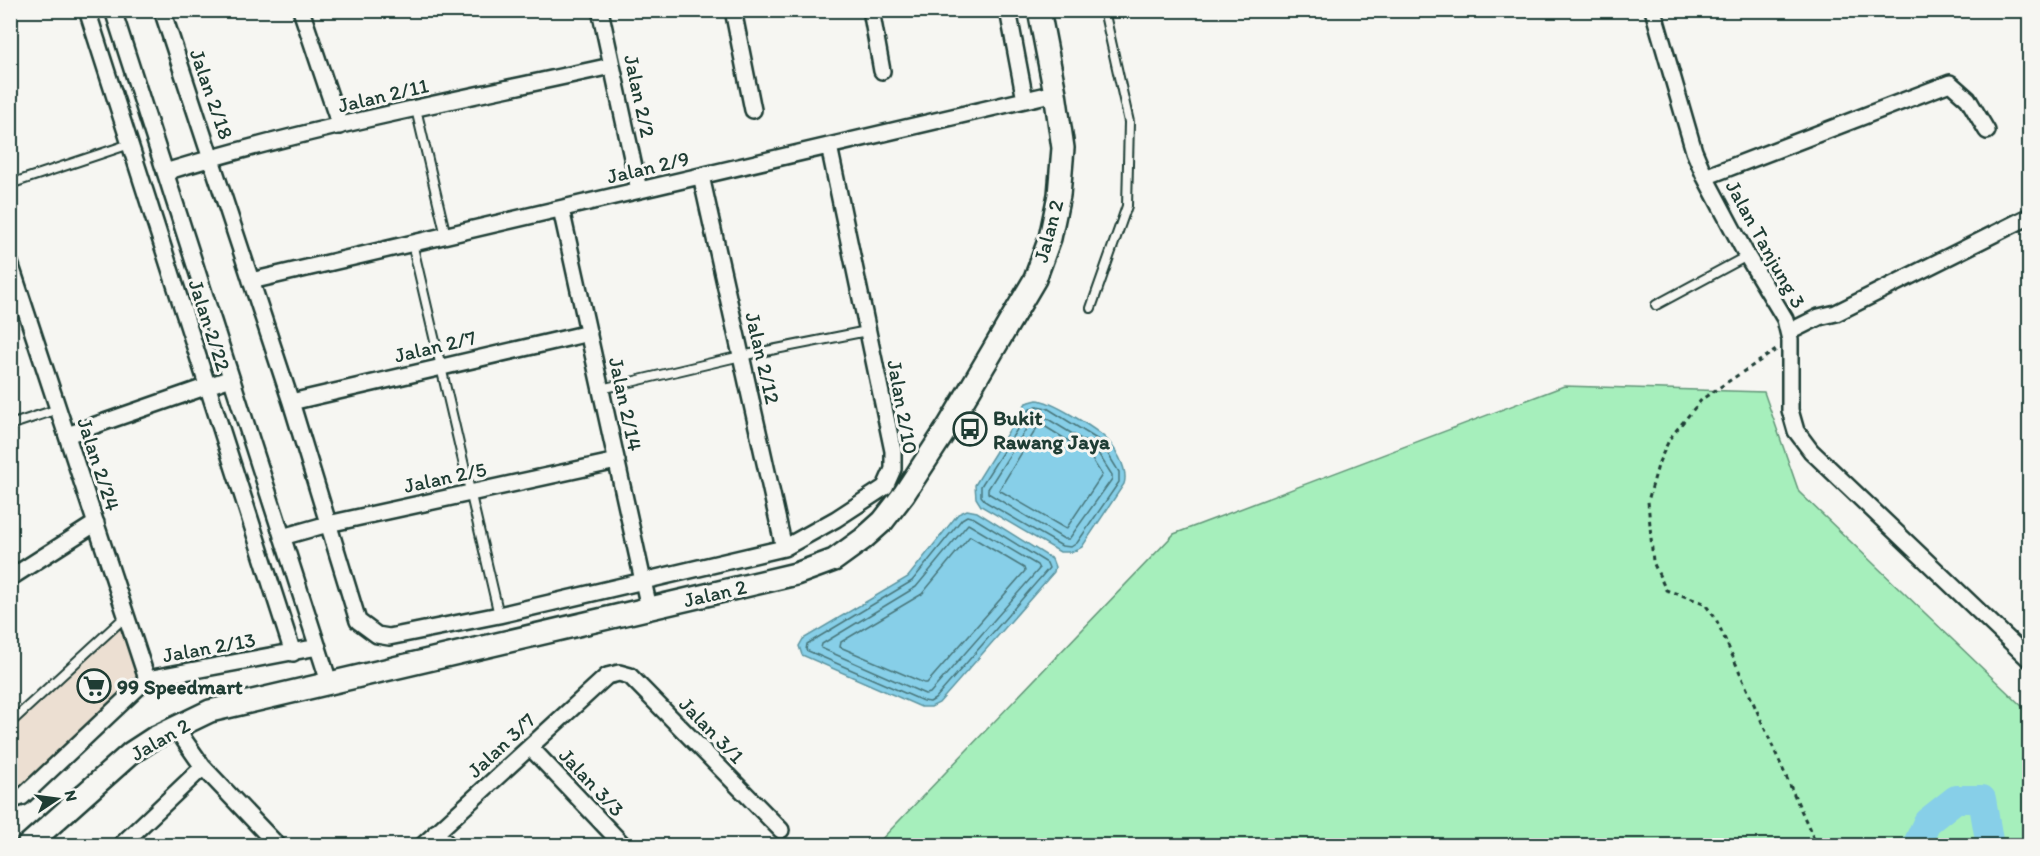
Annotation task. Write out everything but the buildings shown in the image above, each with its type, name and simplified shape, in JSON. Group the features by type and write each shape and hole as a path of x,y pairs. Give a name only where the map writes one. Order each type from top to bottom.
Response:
{"street":[{"name":"Jalan 2/22","path":"87,10 293,653"},
{"path":"113,10 329,682"},
{"name":"Jalan 2/18","path":"162,10 291,402 328,524"},
{"path":"302,10 340,126"},
{"name":"Jalan 2/2","path":"600,10 639,190"},
{"path":"733,10 753,110"},
{"path":"871,10 882,71"},
{"path":"1008,10 1025,100"},
{"name":"Jalan 2","path":"27,846 131,753 175,727 210,711 796,574 834,560 863,539 883,521 904,494 949,425 1035,279 1050,238 1059,195 1064,148 1039,10"},
{"name":"Jalan Tanjung 3","path":"1653,10 1694,151 1705,177 1747,256 1785,319 1790,336 1790,410 1796,431 1812,451 1994,628 2030,660"},
{"name":"Jalan 2/11","path":"165,172 211,158 340,126 611,66"},
{"path":"1705,177 1950,83 1968,99 1987,131"},
{"name":"Jalan 2/9","path":"251,281 1055,93"},
{"name":"Jalan 2/10","path":"328,524 358,621 377,635 388,637 499,615 784,548 885,487 894,462 893,451 829,146"},
{"name":"Jalan 2/12","path":"700,176 784,548"},
{"name":"Jalan 2/14","path":"561,208 650,608"},
{"path":"1790,336 1819,317 1836,313 2030,216"},
{"name":"Jalan 2/24","path":"10,263 147,679"},
{"name":"Jalan 2/7","path":"291,402 589,333"},
{"path":"67,435 231,378"},
{"name":"Jalan 2/5","path":"282,537 328,524 617,461"},
{"path":"10,578 96,523"},
{"name":"Jalan 2/13","path":"10,801 22,797 147,679 318,647"},
{"name":"Jalan 3/1","path":"607,676 619,673 630,676 781,830"},
{"name":"Jalan 3/7","path":"422,846 607,676"},
{"path":"175,727 203,767 278,846"},
{"name":"Jalan 3/3","path":"530,747 624,846"},
{"path":"120,846 203,767"},
{"path":"436,832 449,846"}],"lane":[{"path":"1091,308 1127,206 1129,122 1104,10"},
{"path":"416,109 446,236"},
{"path":"10,184 130,144"},
{"path":"412,243 499,615"},
{"path":"1656,305 1747,256"},
{"path":"601,389 741,356 867,331"},
{"path":"10,425 58,409"},
{"path":"10,723 126,616"}],"path":[{"path":"1790,336 1702,399 1670,438 1659,462 1648,501 1653,562 1666,590 1704,603 1716,619 1817,846"}],"shaded area":[{"path":"123,625 140,677 19,792 11,795 11,728"}],"green space":[{"path":"1564,386 1764,392 1799,492 2029,713 2029,845 876,845 1174,534"}],"water":[{"path":"1037,400 1061,409 1102,435 1116,451 1124,471 1124,484 1082,547 1073,552 1060,552 981,506 976,498 975,485 1026,403"},
{"path":"967,510 977,512 1052,559 1055,567 1054,572 939,703 931,707 921,707 802,655 799,646 803,639 908,577 958,514"}],"waterway":[{"path":"1916,846 1927,822 1956,799 1982,799 1990,846"}],"place":[{"name":"Bukit Rawang Jaya","path":"970,429"},
{"name":"99 Speedmart","path":"94,686"}]}
